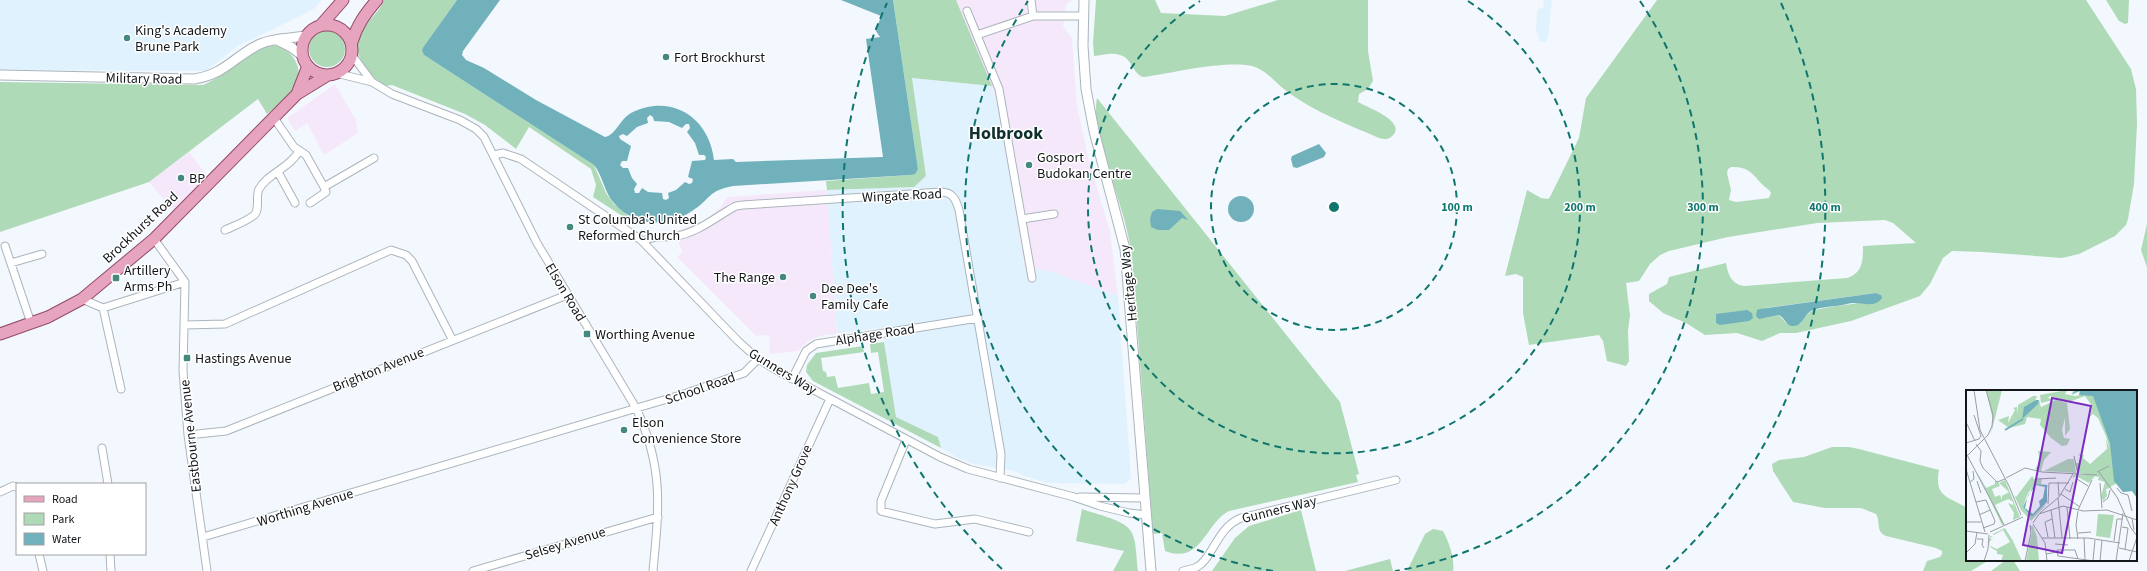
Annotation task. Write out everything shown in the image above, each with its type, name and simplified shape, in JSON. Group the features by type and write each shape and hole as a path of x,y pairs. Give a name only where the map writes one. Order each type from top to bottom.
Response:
{"main road":[{"path":"343,0 321,25 312,29 306,36 302,49 305,61 321,74 332,74 349,63 352,55 352,42 356,28 362,16 377,0"},
{"path":"321,25 336,26 348,35 352,42"},
{"name":"Brockhurst Road","path":"297,94 305,61"},
{"name":"Brockhurst Road","path":"0,334 48,317 82,299 154,239 297,94 332,74"}],"street":[{"path":"1031,0 1033,16"},
{"name":"Heritage Way","path":"1084,0 1083,57 1086,88 1094,131 1125,249 1151,571"},
{"path":"967,11 978,35 998,89 1032,278"},
{"path":"978,35 1033,16 1083,16"},
{"name":"Military Road","path":"0,75 194,79 209,77 223,70 250,49 263,42 306,36"},
{"path":"277,40 291,46 305,61"},
{"name":"Elson Road","path":"352,55 372,82"},
{"name":"Elson Road","path":"332,74 372,82 392,94 473,126 483,135 537,243 636,408 645,427 655,459 659,494 652,571"},
{"path":"274,118 294,147 306,154 324,186 326,192 310,203"},
{"path":"225,230 254,216 257,210 256,198 259,190 293,160 300,150"},
{"name":"Gunners Way","path":"494,155 503,153 521,159 644,242 725,329 758,359 830,399 906,440 968,469 1074,496 1129,514 1146,515"},
{"path":"324,186 374,158"},
{"path":"278,172 295,203"},
{"name":"Wingate Road","path":"644,242 649,238 675,236 690,232 740,205 947,192 954,197 959,210 1001,454 1002,465 1000,478"},
{"path":"1022,219 1054,214"},
{"path":"82,299 103,308 184,282 154,239"},
{"path":"5,246 31,323"},
{"path":"185,325 225,324 392,250 406,256 412,261 452,339"},
{"path":"11,263 42,254"},
{"name":"Eastbourne Avenue","path":"184,282 185,325 183,371 188,435 208,571"},
{"name":"Brighton Avenue","path":"188,435 226,431 452,339 567,295"},
{"path":"103,308 121,389"},
{"name":"Alphage Road","path":"792,378 806,351 816,344 978,318"},
{"name":"School Road","path":"636,408 692,392 744,373 758,359"},
{"name":"Anthony Grove","path":"751,571 830,399"},
{"name":"Worthing Avenue","path":"203,537 636,408"},
{"path":"906,440 881,501 880,508 884,512 935,524 974,519 1029,532"},
{"path":"102,448 108,483"},
{"name":"Gunners Way","path":"1183,571 1196,567 1205,559 1226,527 1241,518 1396,480"},
{"path":"0,492 13,486 16,487"},
{"name":"Gunners Way","path":"1074,496 1145,498"},
{"name":"Selsey Avenue","path":"473,571 658,517"},
{"path":"39,555 43,571"},
{"path":"110,555 111,571"}],"shaded area":[{"name":"King's Academy Brune Park","path":"0,0 322,0 315,8 238,46 206,71 0,70"},
{"path":"956,0 1072,0 1066,5 1063,26 1072,38 1077,106 1089,161 1110,231 1118,296 1053,272 1038,269 1025,271 996,100"},
{"path":"1544,0 1552,0 1548,38 1546,42 1540,42 1536,30 1537,12 1538,9 1543,8"},
{"path":"912,78 992,86 1000,117 1025,271 1038,269 1053,272 1118,296 1131,478 1125,484 1047,483 1024,476 1014,471 973,464 958,458 941,448 938,437 896,417 882,328 837,333 827,190 914,187 926,176"},
{"path":"335,84 356,120 358,133 324,155 307,123 295,131 287,118"},
{"path":"189,152 208,176 173,210 149,182"},
{"path":"827,190 837,334 824,335 811,339 798,351 770,354 769,335 756,336 677,257 682,252 675,232 705,220 721,207 727,197"}],"green space":[{"path":"384,0 457,0 424,46 424,55 594,165 606,193 614,204 628,216 641,222 640,224 630,221 593,197 596,185 591,169 529,127 516,149 485,125 465,114 392,85 385,86 379,82 368,70 359,56 357,41 363,28 379,10"},
{"path":"893,0 956,0 992,86 912,78 926,176 914,187 827,190 826,181 910,175 918,169"},
{"path":"1096,0 1155,0 1161,13 1225,16 1278,0 1368,0 1368,51 1373,81 1368,89 1359,94 1358,102 1385,116 1395,126 1395,131 1390,138 1380,138 1332,118 1299,100 1267,74 1252,66 1213,66 1143,77 1136,72 1127,59 1120,55 1107,54 1094,56 1093,43"},
{"path":"1657,0 2086,0 2131,69 2136,89 2137,124 2134,184 2128,219 2126,225 2115,236 2079,254 2062,258 1952,251 1943,258 1930,284 1920,296 1851,321 1796,333 1780,333 1762,341 1737,333 1705,335 1686,323 1663,313 1649,301 1649,294 1667,284 1669,277 1726,263 1729,275 1733,281 1744,286 1847,278 1856,273 1861,265 1863,246 1916,243 1893,223 1885,220 1817,223 1728,237 1669,251 1660,255 1650,264 1639,281 1626,283 1630,315 1628,331 1629,361 1626,366 1607,361 1603,341 1599,335 1529,345 1523,313 1523,277 1516,274 1505,276 1527,190 1541,198 1548,199 1550,197 1579,138 1586,98","holes":["1731,167 1738,167 1753,174 1769,190 1771,193 1769,198 1736,202 1729,200 1731,190 1727,173 1728,169","1876,293 1881,295 1880,300 1815,310 1810,312 1800,324 1786,323 1779,315 1764,318 1765,308"]},
{"path":"2106,0 2129,0 2128,23 2125,24 2119,21"},
{"path":"331,31 340,36 344,42 344,56 340,62 331,67 323,67 314,62 310,56 309,45 314,36 320,32"},
{"path":"267,45 275,45 288,52 297,63 299,70 296,85 293,90 287,98 267,114 258,99 149,182 0,232 0,82 203,85 220,76 251,54"},
{"path":"1097,98 1340,402 1359,474 1356,475 1358,482 1229,511 1214,524 1195,548 1187,552 1177,554 1165,551 1162,533 1153,534 1132,256 1123,216 1099,137 1096,110"},
{"path":"2147,224 2147,267 2141,250"},
{"path":"884,342 896,417 938,437 941,448 813,381 806,372 807,365 816,353 863,346 864,352 821,358 823,371 826,372 827,377 835,376 838,388 869,383 871,394 884,392 878,352 871,353 870,344"},
{"path":"1832,447 1849,447 1939,470 1938,486 1940,491 1948,498 1966,507 1966,561 1987,561 1971,571 1923,571 1927,561 1940,557 1942,551 1936,548 1886,536 1880,532 1876,514 1861,508 1825,508 1793,502 1773,471 1772,464 1779,460 1804,457"},
{"path":"1082,509 1110,518 1124,524 1129,528 1135,542 1138,571 1113,571 1124,551 1076,541"},
{"path":"1301,510 1316,571 1212,571 1235,538 1249,526"},
{"path":"1433,529 1443,531 1445,535 1452,556 1453,571 1407,571 1425,534"},
{"path":"1390,559 1393,571 1345,571"},
{"path":"2005,561 2014,561 2020,571 1991,571"}],"water":[{"path":"457,0 500,0 463,51 462,55 466,60 484,68 536,100 605,137 609,136 631,113 646,108 660,106 674,108 686,113 696,121 705,132 711,145 714,160 733,159 736,162 883,157 866,39 880,37 876,31 881,16 841,0 893,0 918,169 915,174 910,175 733,186 718,190 698,207 682,217 661,222 641,221 622,211 614,203 594,165 424,55 422,50","holes":["650,115 653,117 654,121 669,122 682,128 686,124 689,124 690,128 687,132 695,143 699,155 704,155 706,157 705,160 692,161 688,177 693,179 692,183 689,184 685,182 676,190 668,193 669,198 666,200 663,199 662,193 648,192 642,188 639,193 635,193 634,189 637,184 632,178 628,168 623,168 620,165 622,161 627,161 631,146 620,139 619,136 623,134 627,136 637,127 648,123 647,118"]},
{"path":"1319,144 1326,153 1324,157 1297,168 1293,167 1291,159 1292,156"},
{"path":"1241,196 1250,200 1254,209 1250,218 1241,222 1232,218 1228,209 1232,200"},
{"path":"1157,209 1180,211 1188,220 1182,218 1169,230 1158,230 1151,227 1150,219 1152,212"},
{"path":"1876,293 1881,295 1882,298 1879,302 1870,304 1851,303 1815,309 1796,326 1789,325 1779,315 1759,319 1756,316 1757,310 1760,309"},
{"path":"1747,310 1752,313 1753,318 1749,321 1720,325 1716,323 1716,314"}],"place":[{"name":"King's Academy Brune Park","path":"127,38"},
{"name":"Fort Brockhurst","path":"666,57"},
{"name":"Gosport Budokan Centre","path":"1029,165"},
{"name":"BP","path":"181,178"},
{"name":"St Columba's United Reformed Church","path":"570,227"},
{"name":"The Range","path":"783,277"},
{"name":"Artillery Arms Ph","path":"116,278"},
{"name":"Dee Dee's Family Cafe","path":"813,296"},
{"name":"Worthing Avenue","path":"587,334"},
{"name":"Hastings Avenue","path":"187,358"},
{"name":"Elson Convenience Store","path":"624,430"}],"district":[{"name":"Holbrook","path":"1006,133"}]}
